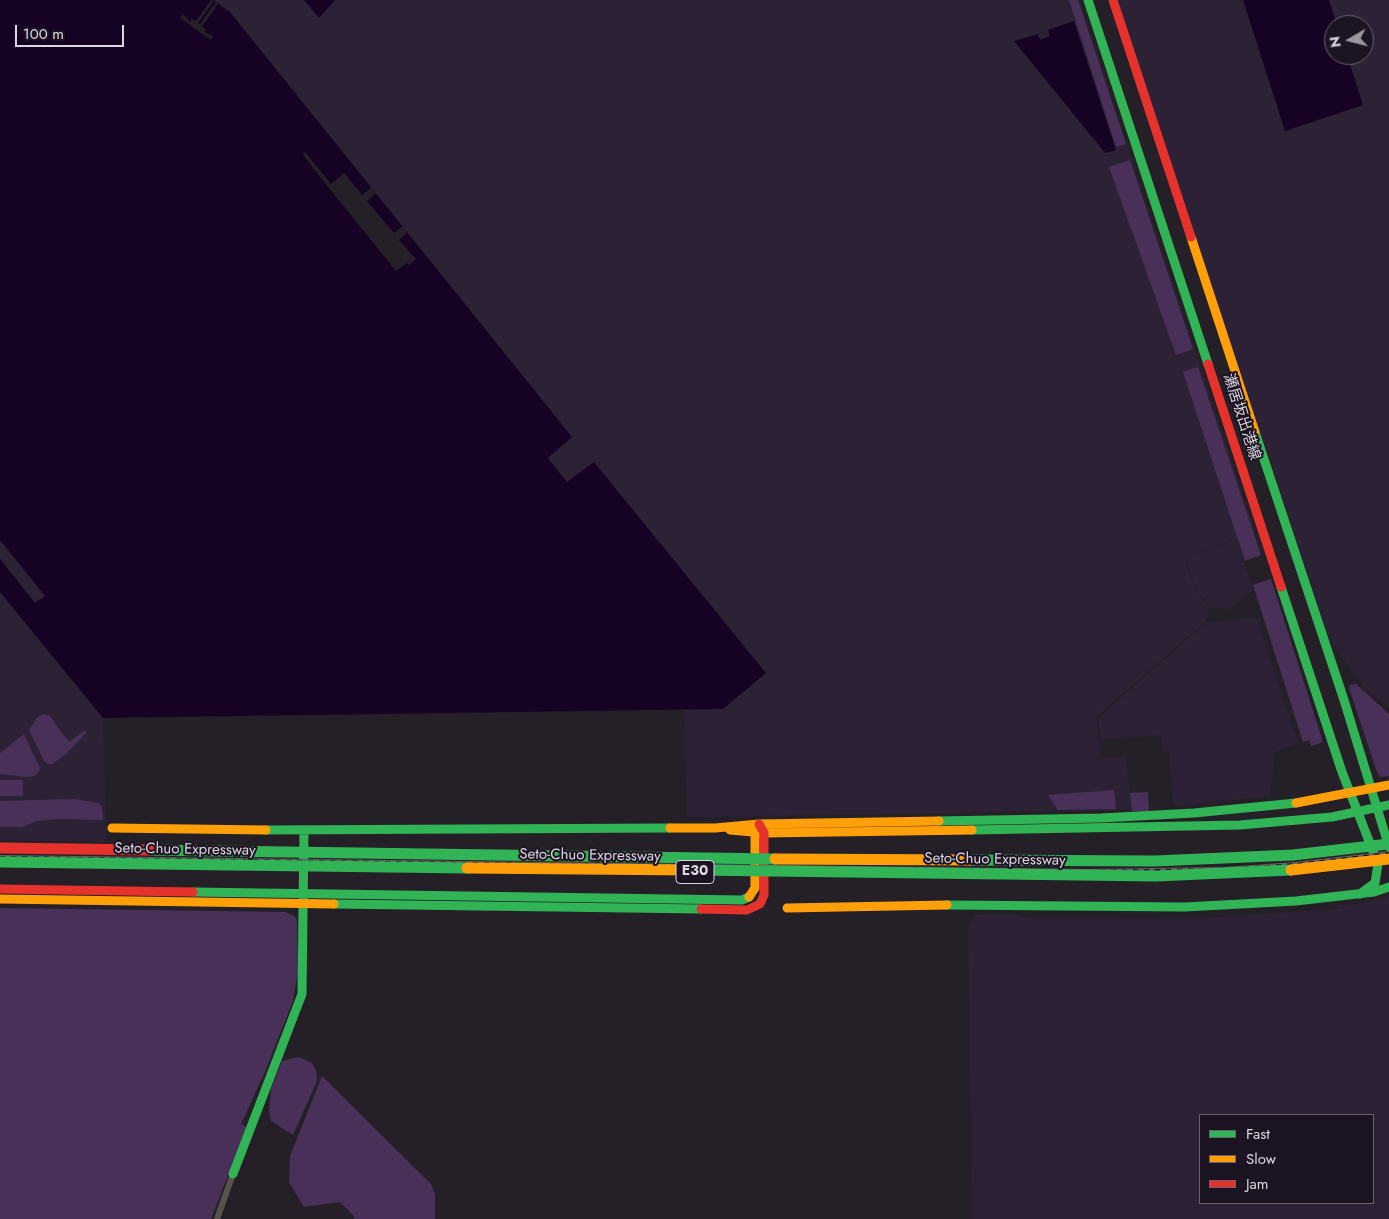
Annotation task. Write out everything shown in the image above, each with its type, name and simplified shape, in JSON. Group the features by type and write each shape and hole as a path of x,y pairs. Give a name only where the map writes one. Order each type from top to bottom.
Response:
{"main road":[{"name":"瀬居坂出港線","path":"1088,0 1378,871 1371,888 1360,894"},
{"name":"瀬居坂出港線","path":"1113,0 1344,700 1389,845"},
{"path":"759,830 1147,816 1301,802 1351,794 1389,785"},
{"path":"112,828 304,831 715,828 759,830 1240,825 1302,821 1389,805"},
{"path":"0,889 747,910 760,904 764,895 759,830"},
{"path":"233,1174 302,994 304,831"},
{"name":"Seto-Chuo Expressway","path":"0,848 797,859 1155,861 1293,855 1389,845"},
{"name":"Seto-Chuo Expressway","path":"0,862 1156,876 1294,870 1389,859"},
{"path":"787,908 968,905 1185,907 1296,901 1381,891 1389,886"},
{"path":"0,899 304,899"}],"street":[{"path":"217,1219 233,1174"}],"shaded area":[{"path":"0,0 213,0 230,12 572,437 548,458 567,482 594,462 766,673 723,709 103,718 0,592 0,559 35,603 45,596 0,540"},
{"path":"213,0 1079,0 1255,533 1184,557 1195,589 1209,607 1206,621 1096,717 1101,758 1126,756 1131,810 687,817 684,709 723,709 594,462 567,482 547,458 572,437 230,13"},
{"path":"304,0 335,0 319,18"},
{"path":"1069,0 1078,0 1126,144 1116,147"},
{"path":"1117,0 1389,0 1389,708 1365,688 1333,643 1331,644"},
{"path":"1243,0 1329,0 1334,15 1324,15 1324,65 1350,65 1363,105 1285,131"},
{"path":"1074,21 1116,150 1105,153 1014,41 1038,34 1040,40 1050,36 1048,30"},
{"path":"1130,160 1193,349 1176,355 1109,167"},
{"path":"1198,367 1261,555 1245,561 1183,372"},
{"path":"0,540 45,595 35,603 0,559"},
{"path":"1237,540 1253,590 1229,609 1211,607 1196,589 1185,557"},
{"path":"1271,579 1323,742 1311,746 1309,740 1303,742 1253,585"},
{"path":"0,592 103,718 106,842 0,840"},
{"path":"1257,618 1298,744 1275,751 1270,796 1173,806 1169,752 1163,752 1161,735 1100,740 1098,718 1207,622"},
{"path":"1356,684 1389,714 1389,776 1380,777 1377,772 1349,688 1350,685"},
{"path":"43,714 49,715 69,742 84,731 87,732 67,753 52,764 44,761 29,730 37,718"},
{"path":"24,734 40,768 39,772 35,776 26,777 0,774 0,753"},
{"path":"0,780 23,780 23,796 0,796"},
{"path":"1114,790 1116,809 1058,810 1048,795"},
{"path":"1148,792 1149,811 1132,811 1130,793"},
{"path":"74,799 99,803 102,807 103,820 59,819 37,821 22,827 0,827 0,801"},
{"path":"1389,896 1389,1219 972,1219 968,927 974,915 1011,914 1030,918 1188,919 1338,909 1338,905 1352,905"},
{"path":"0,908 285,912 295,916 297,921 298,972 293,1001 265,1072 241,1124 247,1127 211,1219 0,1219"},
{"path":"299,1057 312,1063 316,1071 317,1081 293,1135 271,1121 269,1111 271,1089 282,1061"},
{"path":"322,1076 431,1184 435,1194 435,1219 354,1219 354,1216 340,1202 304,1207 289,1182 290,1156"}],"pier":[{"path":"211,0 214,1 198,23 200,24 216,2 218,4 202,26 206,30 204,32 213,36 211,40 180,18 183,14 190,22 192,19 196,21"},
{"path":"305,152 331,184 344,173 362,195 371,188 376,193 367,201 394,233 403,226 408,232 399,240 416,259 409,265 407,263 396,271 312,167 303,154"}],"railway":[{"path":"0,857 1086,871 1225,869 1295,864 1389,853"}],"traffic: fast":[{"path":"1088,0 1208,364"},
{"path":"1255,432 1344,700 1389,847"},
{"path":"1281,587 1342,772 1378,864 1375,883 1360,894"},
{"path":"939,821 1101,818 1194,813 1296,803"},
{"path":"972,830 1240,825 1332,817 1389,805"},
{"path":"266,830 670,828"},
{"path":"233,1174 302,994 304,831"},
{"path":"970,860 1155,861 1293,855 1389,844"},
{"path":"150,850 775,859"},
{"path":"0,862 467,868"},
{"path":"695,870 1156,876 1291,870"},
{"path":"947,905 1185,907 1296,901 1374,892 1389,887"},
{"path":"193,892 742,900 749,897"},
{"path":"334,904 701,909"}],"traffic: slow":[{"path":"1191,237 1255,432"},
{"path":"1296,803 1389,785"},
{"path":"670,828 715,828 759,824 939,821"},
{"path":"749,897 755,888 755,834 759,824"},
{"path":"112,828 266,830"},
{"path":"730,830 764,833 972,830"},
{"path":"775,859 970,860"},
{"path":"1291,870 1389,859"},
{"path":"467,868 695,870"},
{"path":"0,899 334,904"},
{"path":"787,908 947,905"}],"traffic: jam":[{"path":"1113,0 1191,237"},
{"path":"1208,364 1281,587"},
{"path":"701,909 747,910 760,904 764,895 764,833 759,824"},
{"path":"0,848 150,850"},
{"path":"0,889 193,892"}]}
